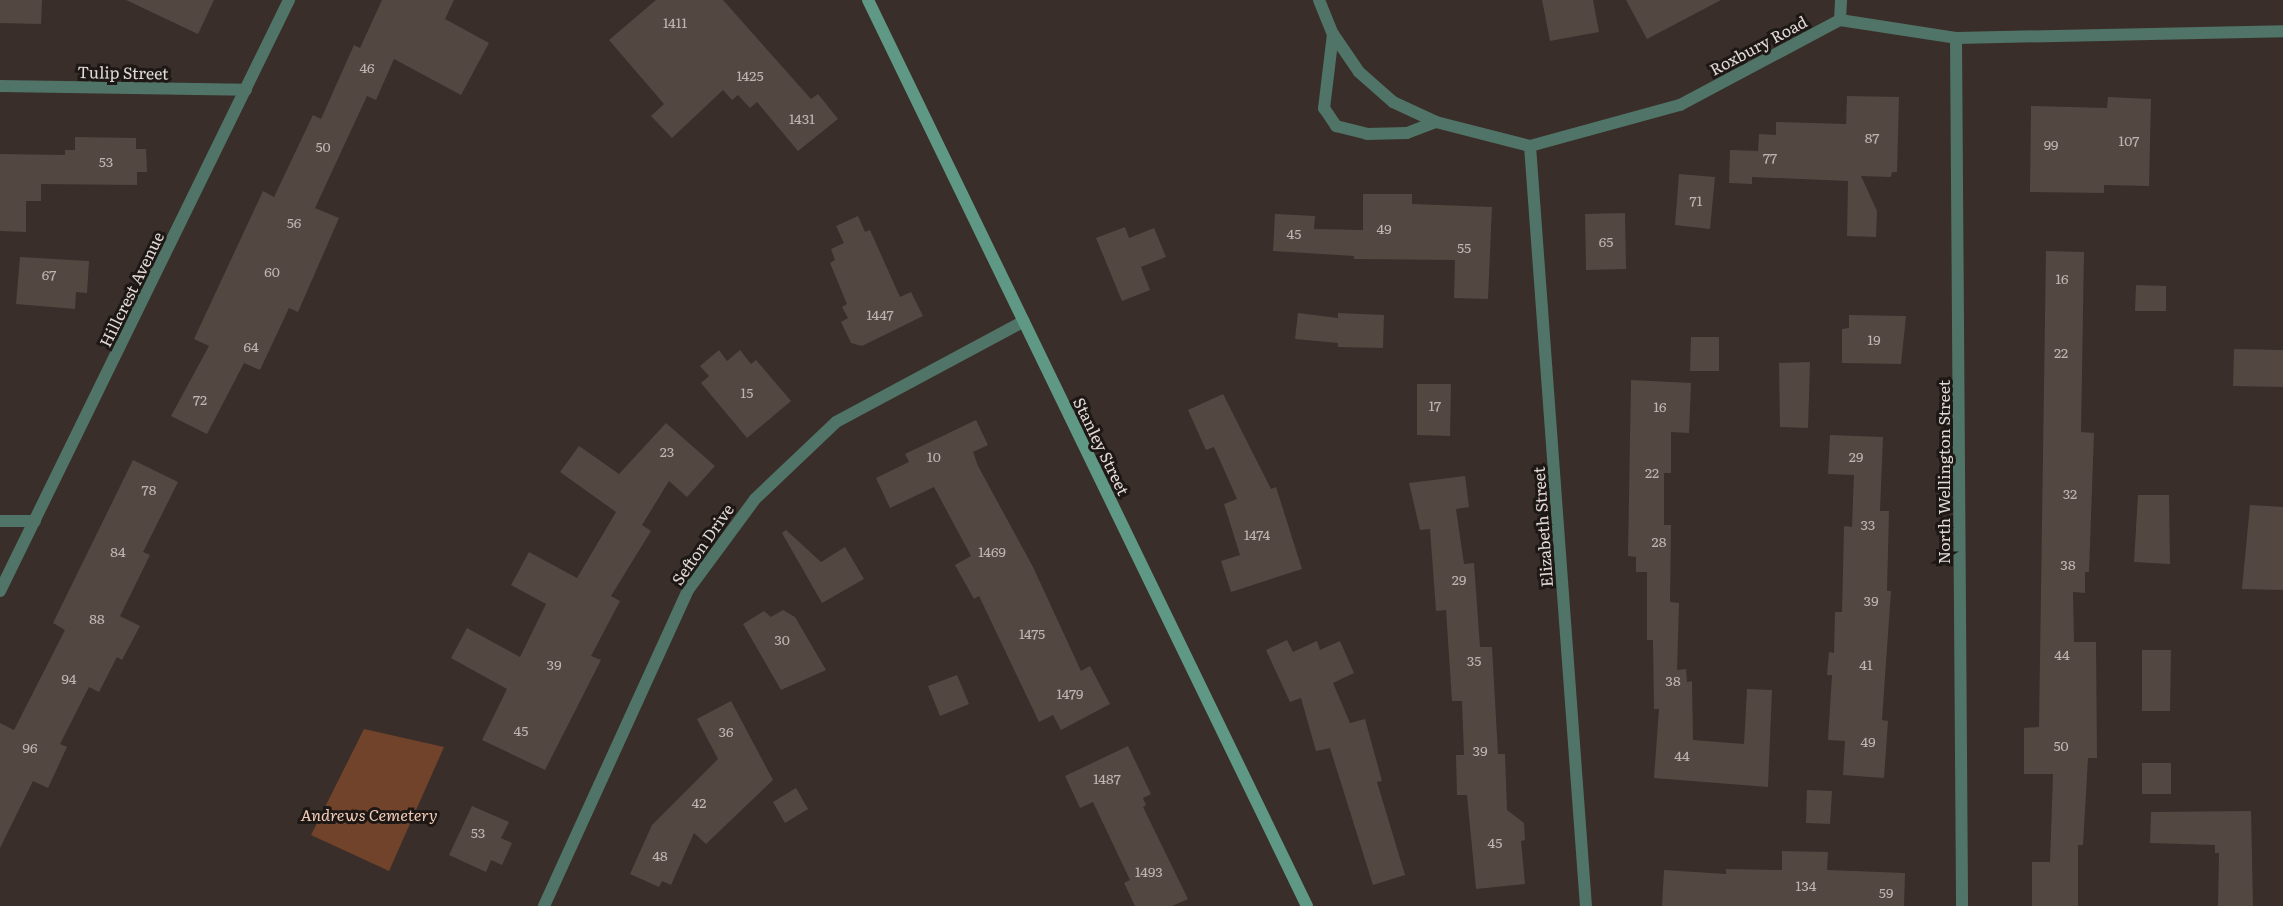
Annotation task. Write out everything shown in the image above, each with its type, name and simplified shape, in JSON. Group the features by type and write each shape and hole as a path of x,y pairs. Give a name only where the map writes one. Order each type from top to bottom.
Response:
{"main road":[{"name":"Stanley Street","path":"868,0 1307,906"}],"street":[{"name":"Hillcrest Avenue","path":"0,591 289,0"},
{"name":"Roxbury Road","path":"1319,0 1333,34 1359,72 1394,102 1436,122 1530,146 1680,105 1840,20"},
{"path":"1841,0 1840,20 1956,38 2283,31"},
{"name":"Roxbury Road","path":"1333,34 1324,108 1336,126 1367,134 1407,132 1436,122"},
{"name":"North Wellington Street","path":"1956,38 1962,906"},
{"name":"Tulip Street","path":"0,86 246,90"},
{"name":"Elizabeth Street","path":"1530,146 1586,906"},
{"name":"Sefton Drive","path":"544,906 688,590 755,499 836,422 1024,321"},
{"path":"0,521 35,521"}],"green space":[{"name":"Andrews Cemetery","path":"364,729 444,747 389,871 311,835"}],"building":[{"path":"0,0 42,0 41,24 0,23"},
{"path":"126,0 214,0 198,34"},
{"path":"382,0 454,0 445,19 489,43 461,95 394,59 376,100 367,96 315,208 339,218 298,312 289,308 260,370 244,363 207,434 171,416 209,346 194,339 263,191 274,197 313,115 321,119 354,45 360,48"},
{"path":"656,0 723,0 811,99 818,94 838,119 798,151 757,102 750,108 738,95 732,100 723,90 672,138 651,116 664,104 609,40"},
{"path":"1542,0 1593,0 1599,32 1550,41"},
{"path":"1626,0 1721,0 1647,39"},
{"path":"1847,96 1899,97 1897,172 1892,172 1891,177 1861,176 1877,211 1876,237 1847,236 1848,181 1752,177 1752,184 1729,183 1730,150 1758,151 1759,134 1776,135 1776,122 1846,124"},
{"path":"2108,97 2151,99 2149,186 2104,185 2104,193 2030,192 2031,106 2107,108"},
{"path":"75,137 136,138 136,149 146,149 147,172 137,172 137,185 41,184 41,201 26,201 26,232 0,231 0,154 65,155 65,150 75,150"},
{"path":"1679,174 1715,177 1710,229 1675,225"},
{"path":"1363,194 1412,194 1412,204 1492,207 1488,299 1454,298 1455,260 1354,259 1354,256 1273,251 1275,214 1315,216 1314,229 1363,230"},
{"path":"1625,213 1626,269 1586,270 1585,214"},
{"path":"858,216 865,232 870,230 900,297 911,292 923,316 862,346 851,343 841,322 848,318 842,307 847,304 830,263 835,260 831,249 844,243 836,226"},
{"path":"1125,227 1129,238 1154,228 1166,257 1141,267 1150,290 1122,301 1096,238"},
{"path":"2046,251 2084,252 2081,432 2094,433 2089,572 2085,572 2085,593 2073,592 2074,642 2096,642 2097,758 2088,758 2083,845 2078,845 2078,906 2032,906 2032,862 2050,862 2053,774 2024,774 2024,728 2039,727"},
{"path":"20,257 89,261 87,293 76,292 75,309 16,304"},
{"path":"2136,285 2166,286 2166,311 2135,311"},
{"path":"1298,313 1338,318 1338,313 1384,315 1383,348 1338,347 1338,343 1295,339"},
{"path":"1849,315 1906,316 1901,364 1842,363 1842,329 1849,328"},
{"path":"1691,337 1719,337 1719,371 1690,371"},
{"path":"2234,349 2283,350 2283,387 2233,386"},
{"path":"719,350 727,361 740,350 751,364 756,360 791,401 747,438 701,383 709,376 700,366"},
{"path":"1810,362 1808,428 1780,427 1779,363"},
{"path":"1631,380 1691,383 1689,433 1671,432 1671,473 1664,473 1664,525 1671,525 1670,602 1679,603 1677,670 1686,669 1687,682 1692,681 1693,740 1744,744 1747,689 1772,690 1768,787 1654,778 1659,709 1654,709 1653,640 1647,640 1647,572 1636,572 1636,557 1628,556"},
{"path":"1417,384 1451,384 1450,436 1417,435"},
{"path":"1223,394 1271,489 1276,487 1302,569 1231,592 1221,561 1240,555 1224,504 1237,499 1214,447 1206,450 1188,410"},
{"path":"976,420 988,445 973,452 978,466 1033,567 1081,671 1090,666 1110,704 1061,730 1053,715 1039,722 979,596 974,599 955,565 971,556 934,487 890,508 876,478 909,462 905,454"},
{"path":"666,423 715,466 687,497 669,481 642,525 651,531 611,596 620,601 591,656 601,660 545,770 482,740 507,689 451,658 467,628 520,657 546,604 511,585 529,552 577,578 616,512 560,472 579,446 619,474"},
{"path":"1830,435 1883,437 1880,511 1889,511 1887,591 1891,591 1882,720 1888,721 1884,778 1843,775 1845,741 1828,740 1832,675 1827,675 1829,652 1834,653 1835,612 1842,612 1844,526 1852,527 1854,475 1828,474"},
{"path":"133,460 178,482 143,552 150,555 120,616 140,626 122,660 117,657 99,692 89,687 60,744 67,747 48,788 33,781 0,848 0,723 14,730 65,630 53,623"},
{"path":"1465,476 1469,507 1456,509 1464,564 1474,563 1480,647 1492,647 1498,754 1505,754 1507,810 1524,823 1525,840 1521,841 1525,884 1476,889 1467,795 1457,795 1456,755 1464,755 1462,701 1452,701 1446,610 1436,611 1430,529 1420,530 1409,483"},
{"path":"2138,495 2169,495 2170,564 2134,562"},
{"path":"2250,505 2283,507 2283,590 2242,589"},
{"path":"786,530 821,562 845,547 864,579 822,603 782,533"},
{"path":"783,610 795,617 826,670 781,690 743,624 764,611 771,617"},
{"path":"1287,640 1293,652 1317,641 1320,650 1340,641 1354,673 1333,683 1350,723 1365,719 1382,781 1377,782 1405,875 1373,885 1330,748 1316,751 1301,698 1290,702 1266,650"},
{"path":"2142,650 2171,650 2170,711 2142,711"},
{"path":"957,675 969,704 940,716 928,686"},
{"path":"731,701 773,780 706,844 694,833 671,885 662,881 659,887 630,874 652,825 718,759 697,719"},
{"path":"1128,746 1151,794 1143,798 1146,805 1143,807 1188,899 1172,906 1135,906 1124,883 1130,880 1093,802 1080,808 1065,776"},
{"path":"2142,763 2171,763 2171,794 2142,794"},
{"path":"796,788 808,809 785,823 773,802"},
{"path":"1807,790 1832,791 1830,824 1806,823"},
{"path":"472,806 509,822 501,838 512,843 502,865 491,860 486,872 449,855"},
{"path":"2251,811 2253,906 2218,906 2219,853 2215,853 2215,845 2150,843 2151,812"},
{"path":"1782,851 1828,852 1827,870 1905,873 1904,906 1662,906 1664,870 1726,874 1726,869 1782,870"}]}
